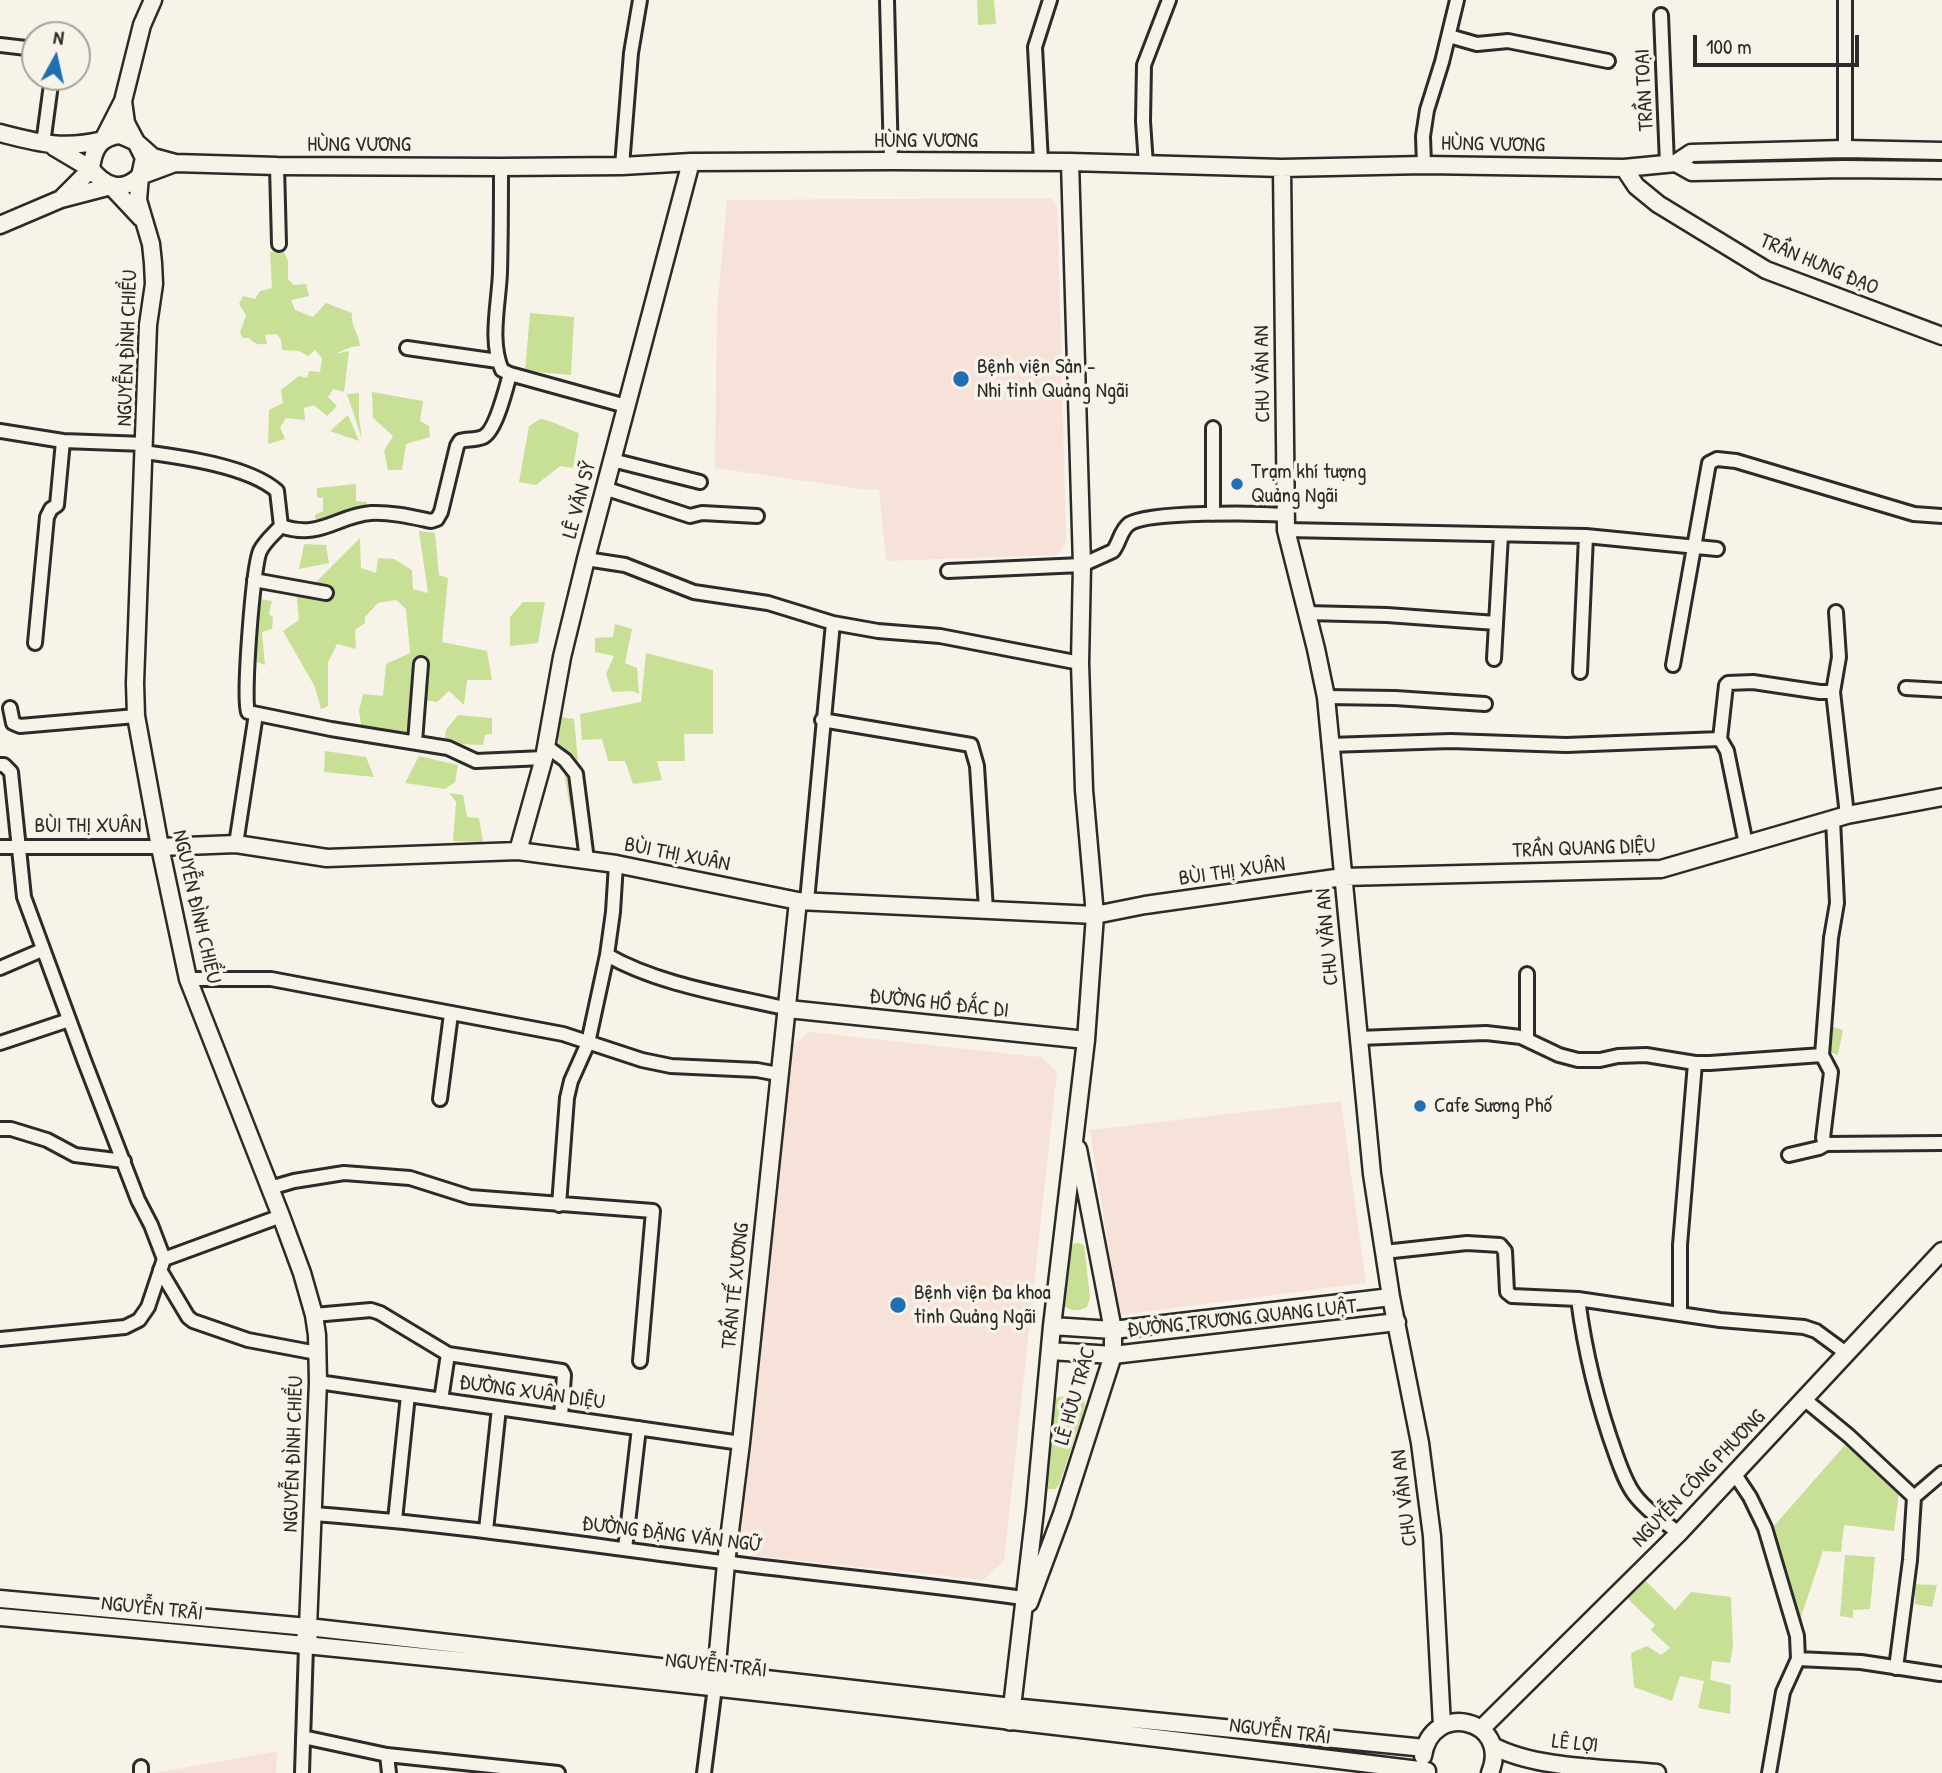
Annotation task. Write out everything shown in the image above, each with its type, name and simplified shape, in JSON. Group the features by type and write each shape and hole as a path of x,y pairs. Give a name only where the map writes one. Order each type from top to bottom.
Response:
{"street":[{"path":"61,199 91,169 93,152 103,140 123,101 142,25 153,0"},
{"path":"622,166 631,53 640,0"},
{"path":"887,0 891,161"},
{"path":"1041,162 1035,47 1050,0"},
{"path":"1146,165 1143,121 1144,65 1169,0"},
{"path":"1424,165 1423,136 1427,110 1457,0"},
{"path":"1845,0 1845,149"},
{"name":"TRẦN TOẠI","path":"1661,15 1672,164"},
{"path":"1449,36 1477,44 1508,41 1608,61"},
{"path":"0,46 21,48"},
{"path":"47,145 51,91"},
{"path":"123,101 126,123 144,158 140,176"},
{"path":"0,133 47,145 80,146 120,135 136,142 153,157 175,163"},
{"path":"47,145 91,169 143,220"},
{"name":"HÙNG VƯƠNG","path":"175,163 501,167 891,161 1070,162 1282,168 1424,165 1624,168 1672,164 1691,153 1845,149 1942,151"},
{"path":"1782,170 1783,151"},
{"name":"LÊ VĂN SỸ","path":"518,851 545,752 562,657 586,559 691,162"},
{"name":"LÊ HỮU TRÁC","path":"1011,1713 1035,1510 1052,1325 1086,1040 1095,915 1084,790 1080,663 1082,565 1070,162"},
{"path":"0,225 61,199 111,186 127,186 140,176 175,163"},
{"name":"HÙNG VƯƠNG","path":"1672,164 1692,172 1942,170"},
{"path":"277,166 279,244"},
{"path":"501,167 500,274 496,333 498,361 502,370 626,406"},
{"name":"CHU VĂN AN","path":"1282,168 1286,523 1317,649 1325,697 1372,1174 1391,1297 1420,1443 1432,1536 1441,1726"},
{"name":"TRẦN HƯNG ĐẠO","path":"1624,168 1636,186 1658,204 1766,270 1942,336"},
{"name":"NGUYỄN ĐÌNH CHIỂU","path":"140,176 138,200 151,244 154,284 148,324 136,716 188,979 281,1216 314,1315 318,1382 307,1637"},
{"path":"407,348 498,361"},
{"path":"281,526 316,530 372,513 437,519 457,446 460,441 483,437 494,425 510,374"},
{"path":"1213,428 1213,514"},
{"path":"0,431 63,441 144,448 215,464 263,481 277,491 281,526 259,552 254,580 246,708 248,712 448,748 472,760 484,762 545,752 565,760 576,774 587,860"},
{"path":"35,643 47,517 57,505 63,441"},
{"path":"1674,665 1677,635 1709,463 1717,459 1736,461 1914,514 1942,516"},
{"path":"612,460 700,482"},
{"path":"604,488 690,516 702,513 757,516"},
{"path":"948,571 1082,565 1113,551 1123,529 1136,520 1213,514 1286,523 1501,535 1586,536 1717,549"},
{"path":"1494,659 1501,535"},
{"path":"1580,672 1586,536"},
{"path":"586,559 625,565 694,592 768,603 833,623 878,631 940,636 1080,663"},
{"path":"254,580 326,593"},
{"path":"1306,612 1496,623"},
{"path":"1825,1143 1823,1138 1831,1072 1822,1055 1831,938 1837,903 1840,817 1833,692 1839,657 1836,612"},
{"path":"802,901 833,623"},
{"path":"415,743 421,664"},
{"path":"1746,844 1727,751 1720,739 1726,685 1753,682 1833,692"},
{"path":"1906,688 1942,690"},
{"path":"1325,697 1485,704"},
{"path":"10,708 13,723 20,726 136,716"},
{"path":"236,844 256,714"},
{"path":"822,720 971,745 977,766 986,909"},
{"path":"1329,745 1451,741 1566,745 1720,739"},
{"path":"0,765 4,765 10,772 24,897 42,950 162,1265 188,1317 248,1340 317,1353"},
{"name":"TRẦN QUANG DIỆU","path":"1343,877 1661,869 1840,817 1942,797"},
{"name":"BÙI THỊ XUÂN","path":"0,847 236,844 327,858 518,851 616,864 802,901 1095,915 1144,905 1343,877"},
{"path":"559,1205 569,1090 588,1043 607,956 616,864"},
{"name":"TRẦN TẾ XƯƠNG","path":"715,1681 778,1074 802,901"},
{"path":"0,968 42,950"},
{"path":"607,956 627,967 699,988 788,1009"},
{"path":"1527,974 1527,1040"},
{"path":"188,979 271,979 563,1034 642,1060 671,1066 757,1070 778,1074"},
{"name":"ĐƯỜNG HỒ ĐẮC DI","path":"788,1009 1086,1040"},
{"path":"440,1099 451,1014"},
{"path":"0,1043 69,1020"},
{"path":"1359,1038 1486,1033 1521,1037 1559,1055 1578,1060 1646,1055 1695,1063 1745,1062 1822,1055"},
{"path":"1680,1314 1680,1245 1695,1063"},
{"path":"0,1129 10,1129 47,1140 75,1156 124,1161"},
{"name":"LÊ HỮU TRÁC","path":"1021,1623 1062,1514 1112,1354 1113,1330 1075,1132"},
{"path":"1789,1155 1819,1148 1825,1143 1942,1143"},
{"path":"270,1188 344,1173 410,1178 470,1197 653,1211 640,1362"},
{"path":"0,1339 125,1328 139,1320 148,1307 162,1265 281,1216"},
{"path":"1384,1252 1467,1243 1500,1245 1505,1251 1507,1292 1512,1296 1578,1299 1720,1321 1804,1327 1816,1331 1846,1353"},
{"name":"NGUYỄN CÔNG PHƯƠNG","path":"1481,1729 1679,1533 1942,1251"},
{"name":"ĐƯỜNG TRƯƠNG QUANG LUẬT","path":"1052,1325 1113,1330 1391,1297"},
{"path":"1578,1299 1585,1350 1609,1436 1625,1478 1634,1494 1679,1533"},
{"path":"314,1315 371,1310 448,1354 562,1371 562,1417"},
{"name":"ĐƯỜNG TRƯƠNG QUANG LUẬT","path":"1051,1351 1112,1354 1397,1322"},
{"path":"441,1399 448,1354"},
{"name":"ĐƯỜNG XUÂN DIỆU","path":"318,1382 741,1443"},
{"path":"395,1520 408,1395"},
{"path":"1804,1399 1849,1436 1914,1497"},
{"path":"486,1530 499,1408"},
{"path":"625,1549 639,1428"},
{"path":"1734,1473 1750,1497 1765,1528 1797,1636 1798,1659 1783,1692 1769,1773"},
{"path":"1896,1668 1910,1560 1914,1497 1942,1473"},
{"path":"1035,1510 1062,1514"},
{"name":"ĐƯỜNG ĐẶNG VĂN NGỮ","path":"313,1514 486,1530 726,1563 1023,1598"},
{"name":"NGUYỄN TRÃI","path":"0,1600 307,1637 1011,1713 1424,1748"},
{"name":"NGUYỄN TRÃI","path":"0,1616 307,1637"},
{"path":"302,1773 307,1637"},
{"path":"1798,1659 1861,1662 1940,1674"},
{"path":"704,1773 715,1681"},
{"name":"NGUYỄN TRÃI","path":"1011,1713 1427,1772"},
{"path":"1427,1772 1424,1748 1431,1735 1441,1726 1462,1721 1481,1729 1493,1746 1490,1773"},
{"path":"303,1737 387,1755 558,1773"},
{"name":"LÊ LỢI","path":"1493,1746 1515,1756 1538,1761 1657,1773"},
{"path":"387,1755 389,1773"}],"shaded area":[{"name":"Bệnh viện Sản - Nhi tỉnh Quảng Ngãi","path":"1050,198 1057,205 1066,540 1061,552 1054,555 886,561 879,489 868,490 715,468 717,310 727,200"},
{"name":"Bệnh viện Đa khoa tỉnh Quảng Ngãi","path":"809,1032 1041,1057 1057,1072 1004,1561 983,1580 754,1556 738,1538 793,1045"},
{"path":"1341,1101 1366,1283 1119,1315 1090,1130"},
{"path":"277,1751 276,1773 155,1773"}],"green space":[{"path":"977,0 994,0 996,24 978,25"},
{"path":"270,252 284,252 288,261 288,279 294,285 306,284 309,296 291,300 295,310 313,317 326,303 352,313 352,322 360,346 335,354 349,351 344,392 333,389 328,397 337,406 327,416 314,405 304,408 305,420 286,418 280,427 285,439 268,444 269,410 283,403 281,390 299,376 307,378 309,371 320,372 322,358 315,350 308,356 299,351 282,350 277,334 265,335 267,344 262,344 243,338 240,333 246,315 239,304 243,296 255,299 260,291 272,288"},
{"path":"530,313 574,317 571,375 525,371"},
{"path":"372,392 423,401 420,421 429,426 430,437 406,444 402,470 388,470 384,451 393,436 373,418"},
{"path":"359,393 359,418 362,439 347,394"},
{"path":"348,415 359,441 330,431"},
{"path":"540,419 579,433 573,468 560,466 536,485 519,482 529,426"},
{"path":"356,484 356,501 367,502 366,514 316,532 315,515 323,511 323,498 317,497 317,488"},
{"path":"419,531 435,533 439,575 448,578 442,642 487,651 492,680 467,680 464,705 449,691 437,702 423,700 418,726 408,727 407,743 363,738 359,711 363,694 383,696 386,664 410,653 406,609 396,600 378,603 365,617 365,623 355,630 356,649 337,644 328,662 328,706 321,709 315,687 283,631 299,620 296,589 323,599 325,591 313,585 360,538 361,568 376,573 378,558 394,559 412,570 413,589 428,593"},
{"path":"304,544 326,545 329,563 299,569"},
{"path":"252,598 272,601 269,614 273,617 272,629 262,632 265,665 246,658"},
{"path":"523,602 545,602 538,643 510,646 510,617"},
{"path":"615,624 632,629 625,663 637,668 639,694 633,691 612,692 606,674 614,656 595,652 595,638 613,637"},
{"path":"646,653 713,670 713,734 684,734 685,761 657,761 662,780 633,784 625,761 608,761 602,739 582,740 580,714 641,702"},
{"path":"458,715 492,718 492,734 485,735 483,745 457,744 456,754 443,750 446,730"},
{"path":"554,716 574,719 582,805 570,807"},
{"path":"325,751 366,757 374,777 324,772"},
{"path":"419,756 458,765 455,782 445,789 405,783"},
{"path":"449,793 463,795 467,817 479,818 483,842 453,841 456,802"},
{"path":"1826,1025 1843,1030 1838,1055 1818,1048"},
{"path":"1071,1245 1084,1245 1090,1298 1087,1307 1076,1310 1064,1306"},
{"path":"1073,1394 1082,1398 1085,1408 1059,1485 1055,1489 1047,1489 1043,1485 1053,1401 1055,1398"},
{"path":"1845,1445 1899,1492 1894,1531 1844,1525 1841,1552 1823,1551 1796,1632 1766,1535"},
{"path":"1845,1555 1875,1557 1870,1609 1853,1610 1853,1618 1840,1616"},
{"path":"1903,1556 1910,1557 1909,1584 1937,1585 1932,1607 1915,1604 1915,1593 1912,1592 1901,1636 1895,1636"},
{"path":"1643,1578 1675,1610 1691,1592 1731,1597 1733,1646 1730,1663 1712,1661 1710,1680 1731,1685 1730,1714 1698,1708 1704,1681 1680,1676 1672,1701 1634,1687 1631,1653 1647,1646 1661,1655 1670,1648 1651,1630 1655,1625 1625,1596"}],"place":[{"name":"Bệnh viện Sản - Nhi tỉnh Quảng Ngãi","path":"961,379"},
{"name":"Trạm khí tượng Quảng Ngãi","path":"1237,484"},
{"name":"Cafe Sương Phố","path":"1420,1106"},
{"name":"Bệnh viện Đa khoa tỉnh Quảng Ngãi","path":"898,1305"}]}
